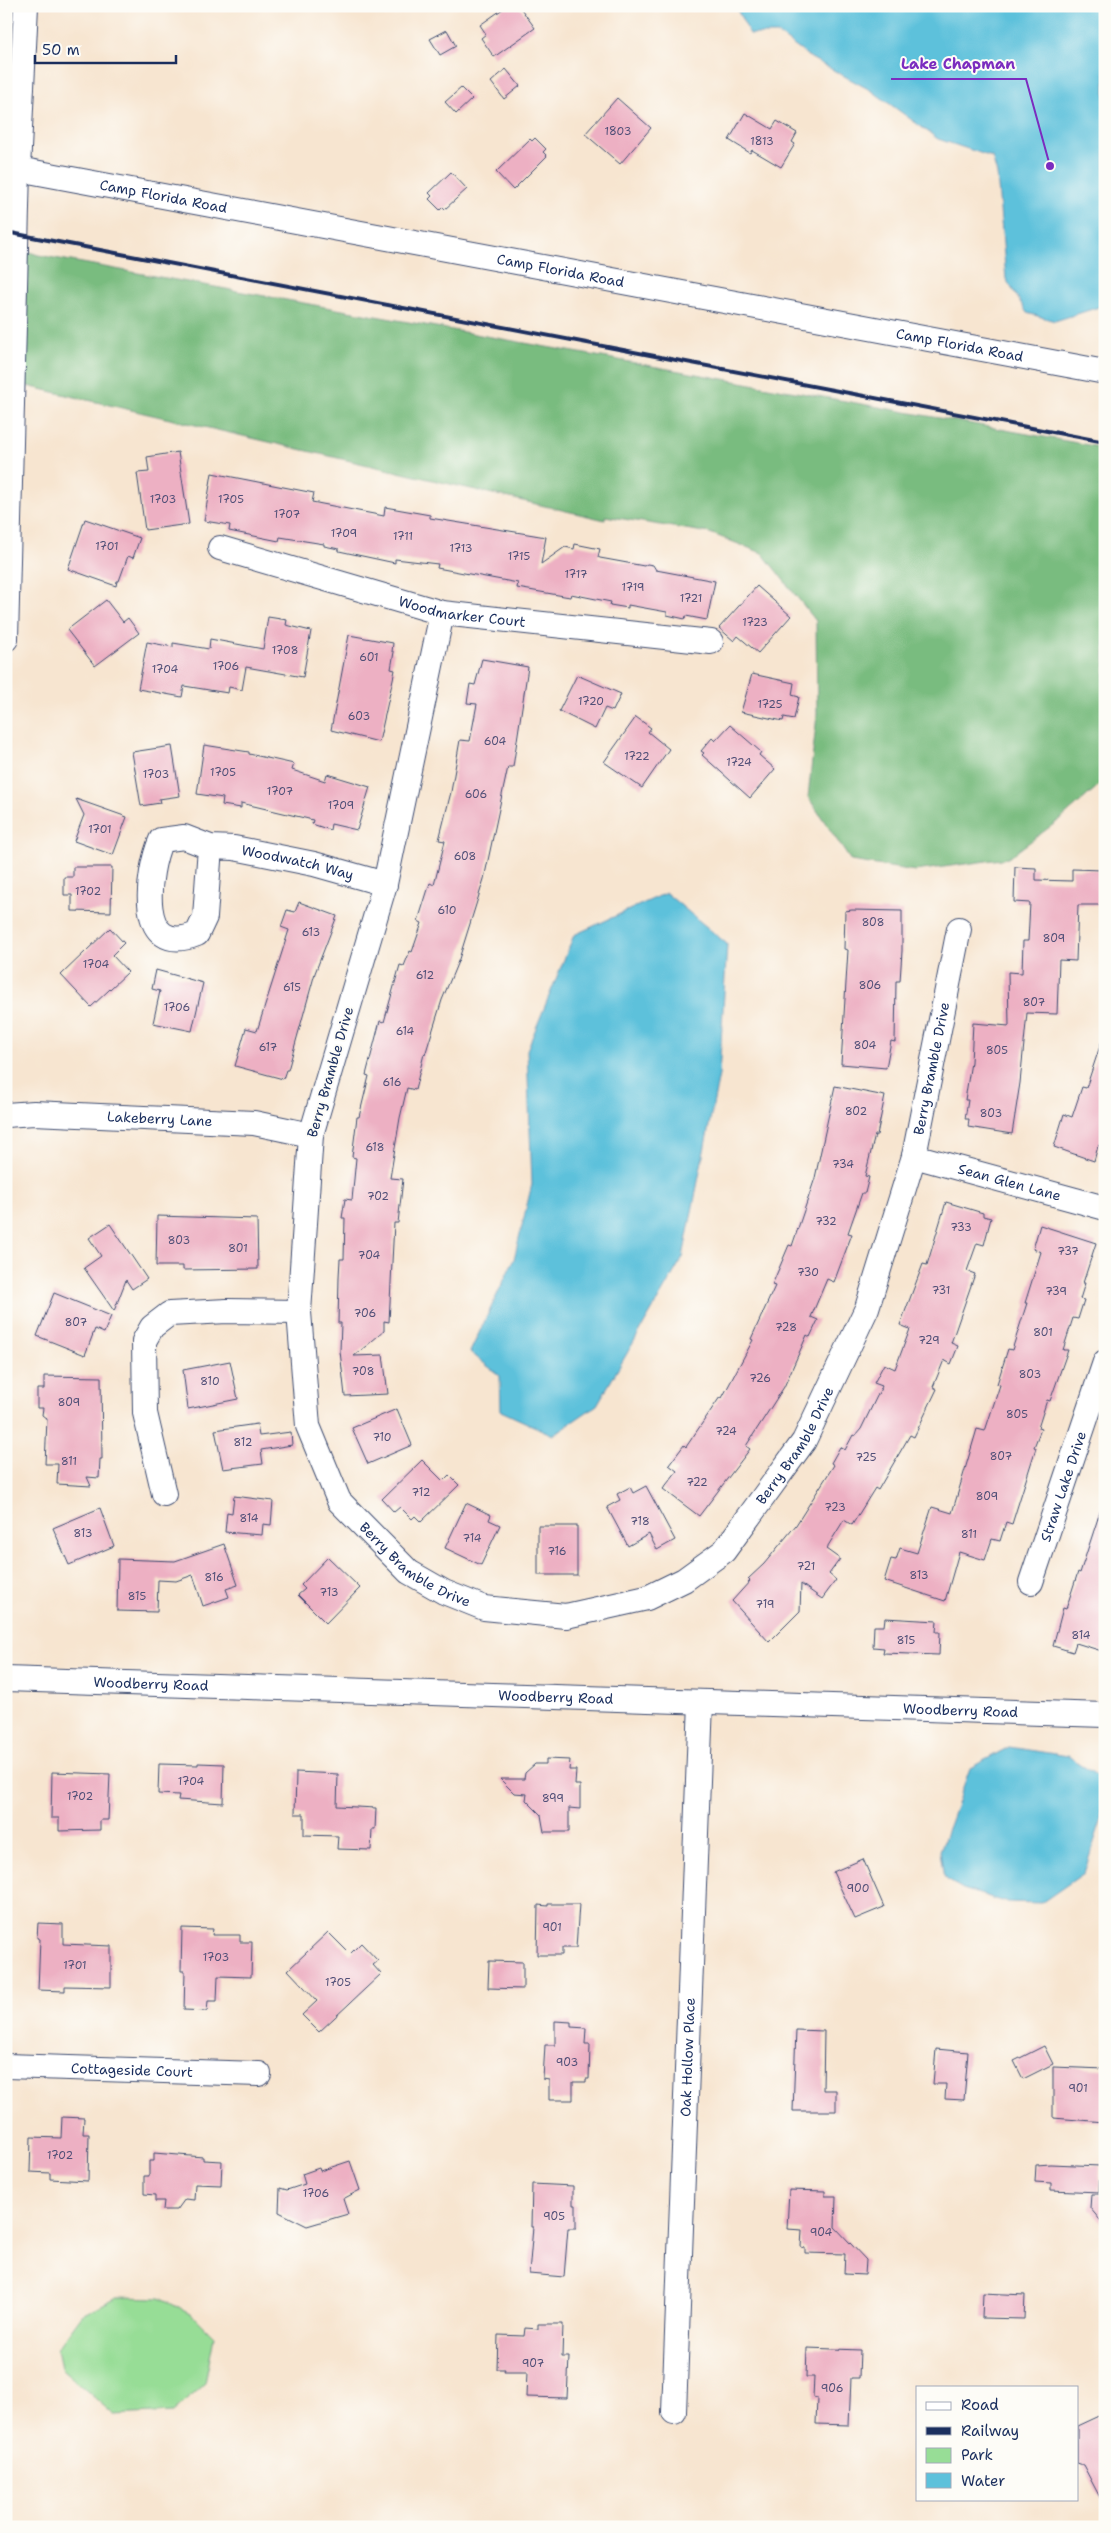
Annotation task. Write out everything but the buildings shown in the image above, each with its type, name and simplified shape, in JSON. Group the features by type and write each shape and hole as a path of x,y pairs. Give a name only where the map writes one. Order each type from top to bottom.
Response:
{"street":[{"path":"6,639 10,378 26,6"},
{"name":"Camp Florida Road","path":"18,169 1105,372"},
{"name":"Woodmarker Court","path":"220,548 442,613 711,642"},
{"name":"Berry Bramble Drive","path":"442,613 385,884 311,1135 299,1312 308,1426 339,1501 409,1572 444,1592 484,1608 566,1616 647,1598 684,1580 724,1551 804,1441 867,1308 914,1156 959,929"},
{"name":"Woodwatch Way","path":"210,847 234,848 314,864 385,884"},
{"name":"Lakeberry Lane","path":"6,1115 34,1113 254,1123 311,1135"},
{"name":"Sean Glen Lane","path":"914,1156 1105,1208"},
{"path":"164,1494 145,1413 144,1341 152,1326 169,1314 227,1311 299,1312"},
{"name":"Straw Lake Drive","path":"1031,1582 1105,1362"},
{"name":"Woodberry Road","path":"6,1679 1105,1714"},
{"name":"Oak Hollow Place","path":"674,2412 701,1702"},
{"name":"Cottageside Court","path":"6,2066 259,2074"}],"green space":[{"path":"27,251 38,255 1105,448 1105,780 1062,818 1008,858 915,871 851,861 808,797 817,715 816,621 762,553 710,533 605,516 605,520 23,385"},
{"path":"117,2297 160,2298 191,2314 214,2337 205,2383 173,2412 114,2415 61,2368 57,2349 82,2315"}],"water":[{"path":"735,6 1105,6 1105,305 1055,321 1027,313 1006,279 997,174 992,157 938,139 872,91 811,58 778,34 750,34"},
{"path":"666,893 727,944 719,1075 683,1257 597,1405 553,1435 501,1411 500,1376 470,1352 514,1259 532,1184 527,1050 574,935"},
{"path":"1009,1747 1068,1756 1102,1779 1101,1821 1084,1873 1041,1903 1006,1902 963,1889 944,1878 940,1851 970,1768"}],"railway":[{"path":"6,232 1105,442"}],"place":[{"name":"Lake Chapman","path":"1050,166"}]}
